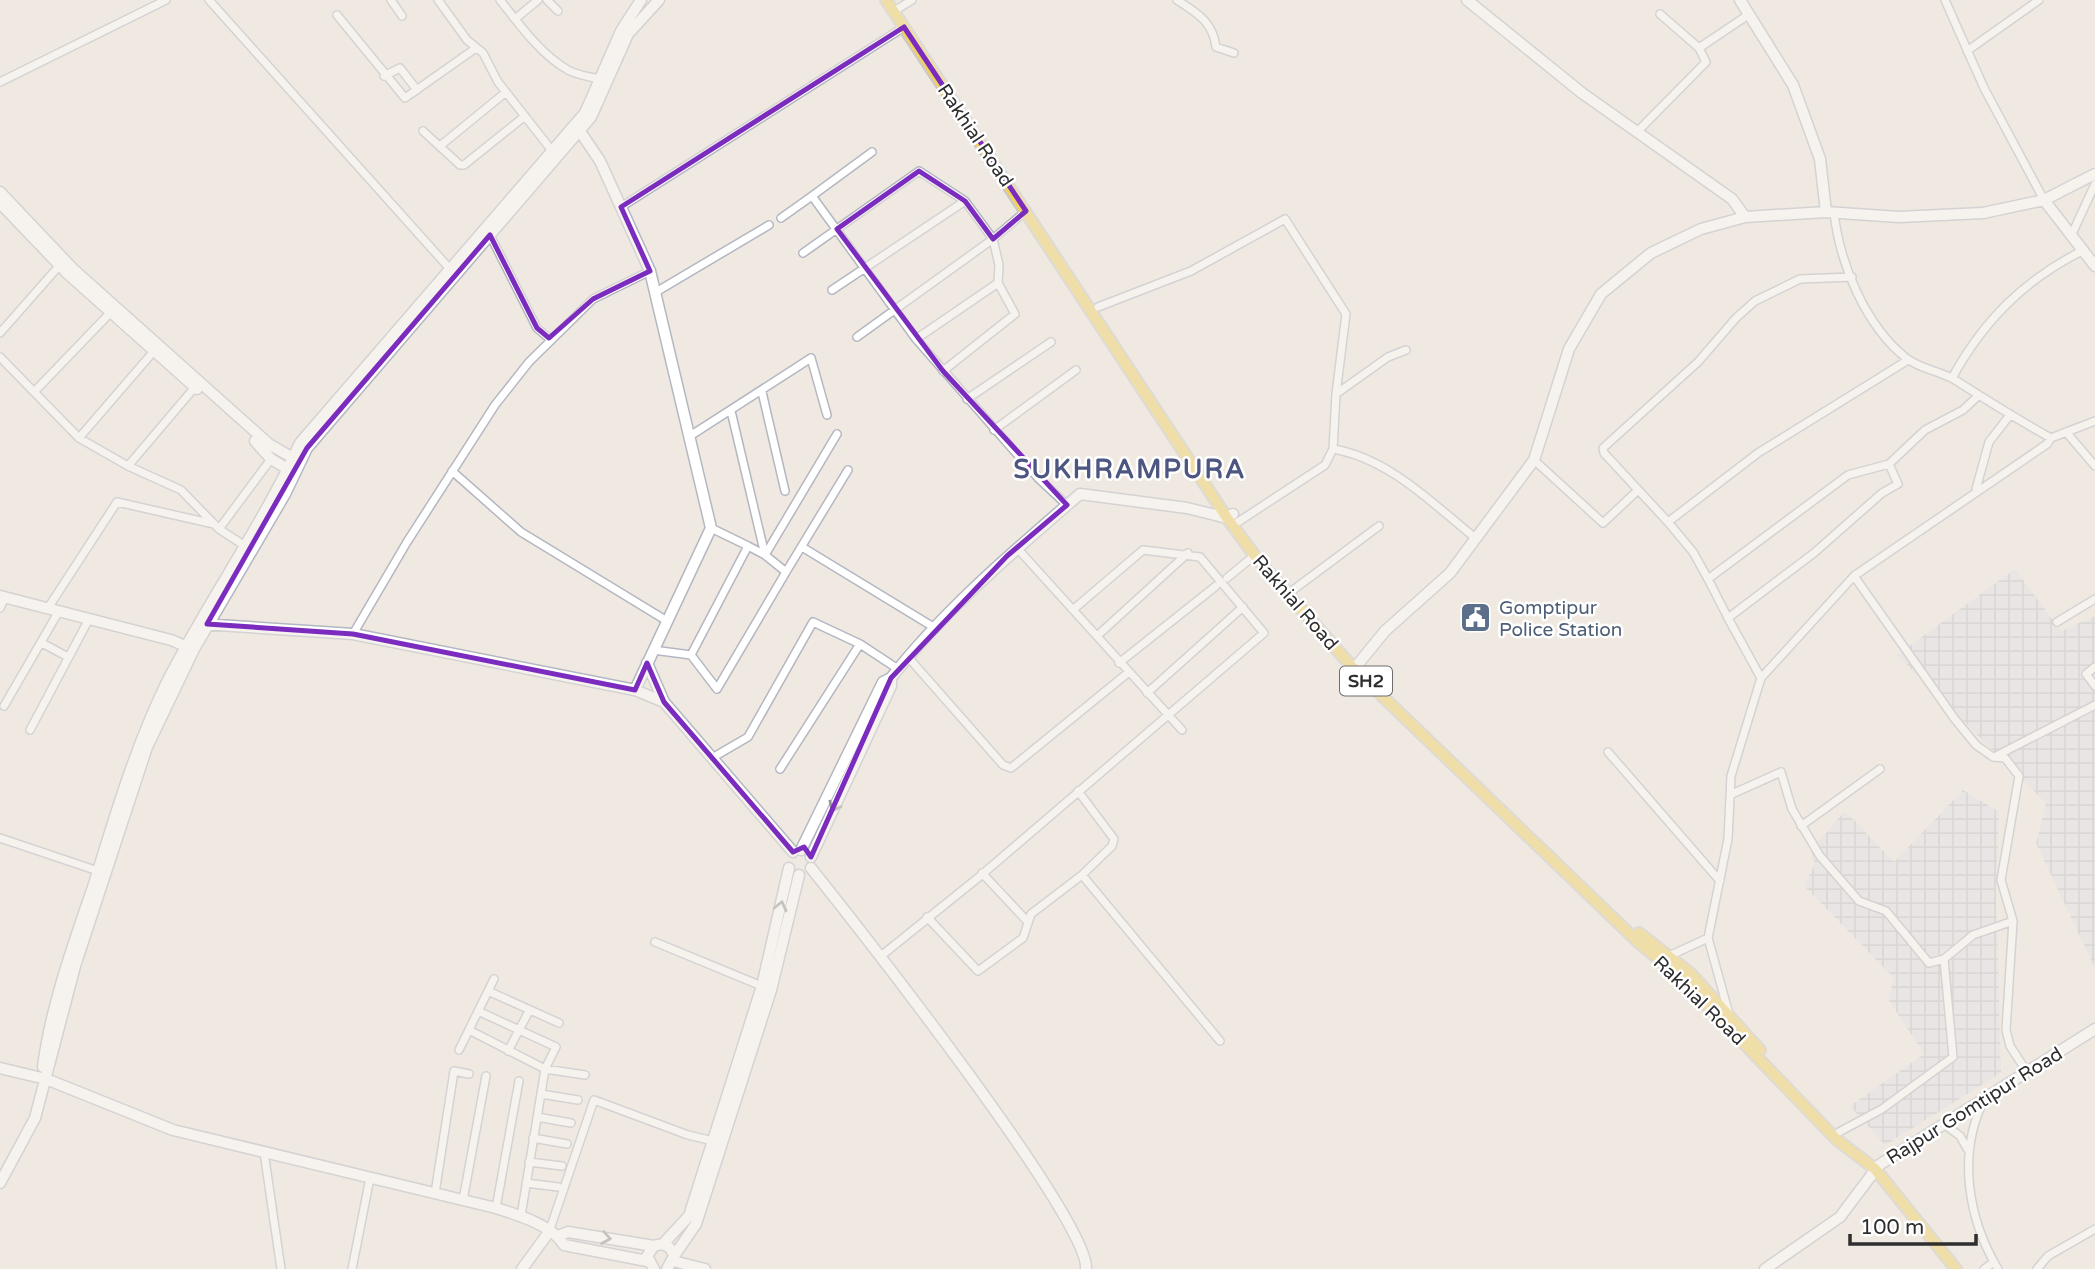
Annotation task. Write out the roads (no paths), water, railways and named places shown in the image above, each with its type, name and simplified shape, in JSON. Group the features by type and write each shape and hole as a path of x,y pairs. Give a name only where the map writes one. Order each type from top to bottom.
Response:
{"main road":[{"name":"Rakhial Road","path":"886,0 1233,518 1356,666 1641,935 1669,956 1730,1016 1839,1132 1877,1167 1956,1269"},
{"name":"Rakhial Road","path":"896,4 1098,307 1255,555 1356,666 1637,941 1679,976 1836,1139 1877,1167"}],"street":[{"path":"0,82 166,0"},
{"path":"209,0 450,269"},
{"path":"391,0 402,16"},
{"path":"438,0 467,40 483,52 506,92 553,152"},
{"path":"500,0 515,19 569,71 600,79"},
{"path":"515,19 538,0"},
{"path":"547,0 558,11"},
{"path":"0,1174 29,1120 44,1079 46,1040 139,744 245,546 297,460 368,373 491,235 577,128 624,33 643,4 659,0"},
{"path":"896,4 912,0"},
{"path":"1177,0 1205,19 1215,35 1216,47 1234,53"},
{"path":"1466,0 1583,93 1732,200 1745,217"},
{"path":"1740,0 1793,85 1820,159 1837,239 1868,312 1908,360 1952,378 2051,438"},
{"path":"1945,0 1967,51 2044,200 2095,266"},
{"path":"1967,51 2039,0"},
{"path":"1638,131 1706,62 1699,48 1660,14"},
{"path":"337,15 401,97 405,98 477,48"},
{"path":"1699,48 1748,15"},
{"path":"621,207 904,27"},
{"path":"297,460 300,443 353,379 553,152 592,117 624,33"},
{"path":"384,76 400,68 417,90"},
{"path":"440,146 506,92"},
{"path":"423,131 464,165 525,116"},
{"path":"577,128 600,161 650,271 711,528 635,690"},
{"path":"781,218 872,152"},
{"path":"803,253 919,172 965,201 993,239 998,283 1013,308 1014,317 943,371"},
{"path":"1356,666 1385,631 1450,573 1474,537 1534,460 1569,349 1601,294 1651,253 1701,229 1745,217 1830,213 1945,217 2044,200 2095,174"},
{"path":"2072,234 2095,184"},
{"path":"0,192 73,269 235,418 271,459 291,471"},
{"path":"812,196 943,371 994,430 1067,505"},
{"path":"832,290 965,201"},
{"path":"0,203 59,265 195,387 269,444 297,460"},
{"path":"857,337 993,239 1026,211"},
{"path":"0,1068 44,1079 173,1130 496,1208 521,1216 554,1234 564,1245 651,1267 648,1252 689,1216 767,988 789,868 788,859 797,851 883,682 891,678 935,628 1017,548 1080,494 1187,508 1233,518 1325,465 1333,449 1336,394 1346,314 1285,219 1191,271 1098,307"},
{"path":"656,292 769,225"},
{"path":"491,235 537,328 550,339"},
{"path":"1952,378 1987,323 2008,300 2057,263 2084,250"},
{"path":"0,333 59,265"},
{"path":"353,634 495,405 550,339 593,299 650,271"},
{"path":"1761,678 1693,552 1637,491 1603,448 1698,362 1736,318 1755,302 1800,279 1852,277"},
{"path":"916,338 998,283"},
{"path":"34,392 111,312"},
{"path":"967,399 1051,342"},
{"path":"1336,394 1388,357 1406,350"},
{"path":"79,438 154,351"},
{"path":"0,357 79,438 128,466 181,490 216,526 245,546"},
{"path":"690,436 811,358 827,415"},
{"path":"1668,522 1758,453 1908,360"},
{"path":"994,430 1076,370"},
{"path":"128,466 195,387"},
{"path":"762,391 785,491"},
{"path":"1708,579 1848,475 1889,464 1925,430 1963,411 1978,396"},
{"path":"731,411 765,555"},
{"path":"1976,490 1989,442 2010,415"},
{"path":"1730,1016 1708,939 1720,881 1732,793 1731,776 1761,678 1854,576 1939,521 1976,490 2047,444 2051,438 2095,421"},
{"path":"2066,432 2095,466"},
{"path":"765,555 837,434"},
{"path":"1333,449 1355,452 1402,478 1474,537"},
{"path":"216,526 271,459"},
{"path":"1534,460 1602,523 1637,491"},
{"path":"1728,618 1814,553 1882,493 1899,484 1889,464"},
{"path":"653,650 691,654 717,689 848,470"},
{"path":"203,624 285,494 291,471"},
{"path":"452,471 521,532 667,621"},
{"path":"4,706 42,643 53,610 117,502 216,526"},
{"path":"1293,590 1379,526"},
{"path":"711,528 765,555 786,572"},
{"path":"691,654 748,546"},
{"path":"802,547 935,628"},
{"path":"1017,548 1075,608 1119,663 1182,730"},
{"path":"881,956 1264,633 1199,557 1188,553 1143,550 1075,608"},
{"path":"1097,636 1188,553"},
{"path":"1227,578 1255,555"},
{"path":"1854,576 1976,746 1993,757 2005,758 2019,776 2001,880 2013,921 2006,1030 2010,1046 2027,1072"},
{"path":"1119,663 1216,586"},
{"path":"0,608 3,596 190,648"},
{"path":"2057,622 2095,599"},
{"path":"1147,693 1242,607"},
{"path":"30,730 89,619"},
{"path":"712,758 748,737 813,622 860,644 898,669"},
{"path":"203,624 353,634 635,690 664,702"},
{"path":"42,643 68,657"},
{"path":"780,769 860,644"},
{"path":"0,1183 35,1118 75,965 147,747 190,648"},
{"path":"908,657 1003,765 1011,768 1129,673"},
{"path":"648,663 664,702 797,851 811,862 932,1024 1076,1233 1087,1259 1086,1269"},
{"path":"2095,667 2086,674 2095,686"},
{"path":"671,1262 696,1224 799,875 811,862 891,686 891,678"},
{"path":"1993,757 2095,705"},
{"path":"1608,752 1720,881"},
{"path":"1801,826 1880,769"},
{"path":"1732,793 1781,772 1801,826 1820,856 1859,901 1886,911 1929,963 1944,959 1973,935 2013,921"},
{"path":"927,917 978,971 1023,938 1027,921 1112,846 1114,839 1078,791"},
{"path":"0,838 98,871"},
{"path":"789,868 799,875"},
{"path":"982,873 1027,921"},
{"path":"1082,875 1220,1041"},
{"path":"1669,956 1708,939"},
{"path":"655,942 767,988"},
{"path":"1839,1132 1882,1109 1953,1057 1944,959"},
{"path":"459,1050 494,979"},
{"path":"488,991 559,1023"},
{"path":"478,1011 556,1047 545,1069 521,1216"},
{"path":"508,1051 529,1011"},
{"name":"Rajpur Gomtipur Road","path":"1765,1269 1840,1217 1877,1167 2095,1029"},
{"path":"469,1030 545,1069 585,1075"},
{"path":"435,1193 454,1071 469,1074"},
{"path":"463,1200 486,1076"},
{"path":"496,1208 519,1080"},
{"path":"541,1094 578,1100"},
{"path":"1984,1099 1971,1129 1969,1151 1971,1200 1978,1230 1996,1265 1984,1269"},
{"path":"523,1269 554,1234 594,1100 688,1135 713,1141"},
{"path":"537,1117 571,1123"},
{"path":"1944,1124 1961,1136 1969,1151"},
{"path":"533,1138 568,1144"},
{"path":"264,1152 281,1269"},
{"path":"529,1163 562,1166"},
{"path":"352,1269 370,1178"},
{"path":"526,1183 558,1187"},
{"path":"2037,1269 2048,1256 2095,1229"},
{"path":"554,1234 568,1232 658,1245 670,1248 671,1262"},
{"path":"671,1262 705,1269"}],"place":[{"name":"Gomptipur Police Station","path":"1476,618"}],"district":[{"name":"SUKHRAMPURA","path":"1130,469"}]}
